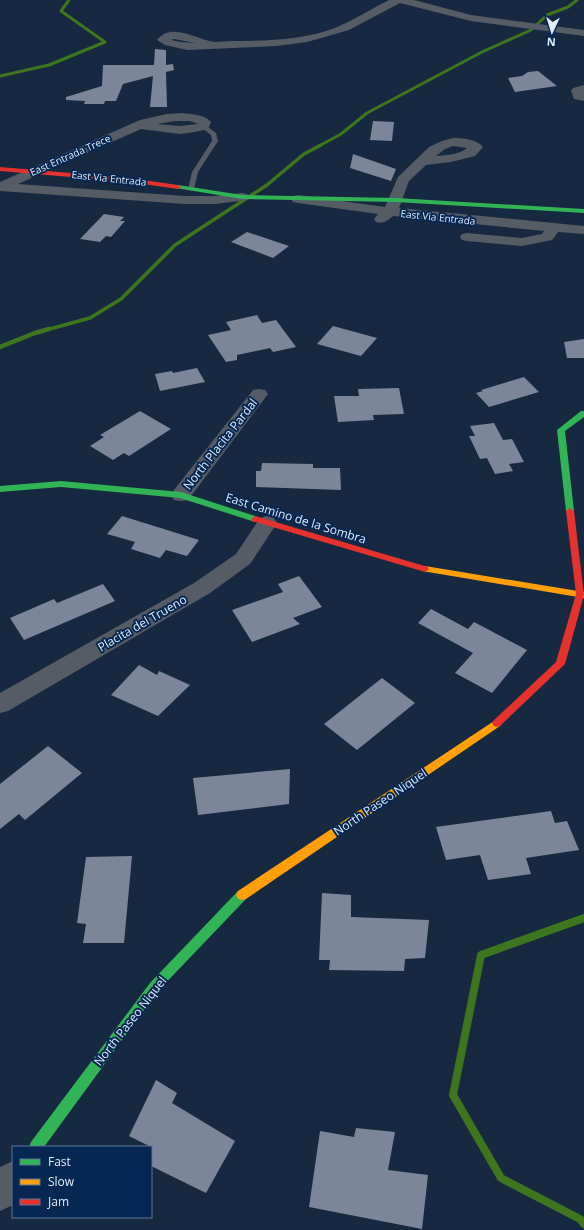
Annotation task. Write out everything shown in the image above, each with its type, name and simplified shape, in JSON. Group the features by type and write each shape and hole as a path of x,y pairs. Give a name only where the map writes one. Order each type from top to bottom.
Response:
{"street":[{"path":"214,45 250,46 302,40 337,30 397,0"},
{"path":"402,0 471,18 584,33"},
{"path":"584,89 577,91 578,96 584,97"},
{"name":"East Entrada Trece","path":"0,187 140,125 180,131 193,130 203,126"},
{"path":"375,223 393,206 403,180 422,161"},
{"name":"East Via Entrada","path":"0,169 129,180 242,197 393,206 584,211"},
{"name":"East Via Entrada","path":"0,187 185,200 215,200 242,197"},
{"name":"East Via Entrada","path":"393,206 423,216 584,230"},
{"path":"467,237 522,242 547,237 553,228"},
{"name":"North Placita Pardal","path":"181,495 259,394"},
{"name":"North Paseo Niquel","path":"37,1146 154,987 240,897 503,719 560,664 582,594 561,430 584,413"},
{"name":"East Camino de la Sombra","path":"0,490 61,484 181,495 267,523 423,569 582,594"},
{"name":"Placita del Trueno","path":"0,704 202,588 243,559 267,523"},
{"path":"0,1195 12,1178"}],"lane":[{"path":"191,189 195,172 215,141 214,134 203,126"}],"building":[{"path":"155,49 166,50 166,65 173,64 174,70 166,72 167,107 150,107 153,76 123,84 116,101 105,101 104,104 84,104 85,101 66,100 66,97 102,86 103,65 154,65"},
{"path":"538,71 557,86 515,92 508,78 522,76 528,72"},
{"path":"373,121 394,122 392,141 370,140"},
{"path":"353,154 396,169 391,181 350,168"},
{"path":"104,214 124,217 120,221 125,221 111,237 106,236 100,242 80,239"},
{"path":"247,232 289,246 273,258 231,242"},
{"path":"257,315 262,323 276,320 296,347 273,352 270,348 237,355 237,360 226,362 208,335 231,330 226,322"},
{"path":"333,326 377,338 361,356 317,344"},
{"path":"584,339 584,358 567,358 564,342"},
{"path":"197,368 205,382 160,391 155,374 172,371 173,373"},
{"path":"524,377 539,392 489,407 476,393 483,391 481,390"},
{"path":"399,388 404,414 373,415 374,420 338,422 334,396 359,396 358,389"},
{"path":"140,411 171,429 129,456 124,453 113,460 90,446 104,437 100,435"},
{"path":"494,423 503,440 512,439 524,462 509,464 513,471 495,474 487,458 480,459 469,436 475,436 470,426"},
{"path":"262,463 313,464 313,468 340,468 341,490 256,487 256,471 261,471"},
{"path":"122,516 199,540 187,556 166,550 160,558 131,549 135,542 107,534"},
{"path":"299,576 322,607 293,618 300,624 252,642 232,610 283,592 278,584"},
{"path":"103,584 115,601 24,640 10,618 54,599 57,603"},
{"path":"431,609 468,629 474,622 527,650 492,693 455,673 473,653 418,623"},
{"path":"139,665 157,675 159,671 190,685 158,716 111,695"},
{"path":"382,678 415,703 357,750 324,724"},
{"path":"48,746 82,773 25,820 19,814 0,829 0,784"},
{"path":"290,769 289,804 198,815 193,778"},
{"path":"551,811 555,823 567,821 579,850 526,858 531,874 488,880 480,855 446,860 436,827"},
{"path":"132,856 124,943 83,943 86,924 77,923 86,857"},
{"path":"322,893 351,895 351,917 429,920 425,958 405,959 404,971 329,970 330,960 319,960"},
{"path":"156,1080 177,1093 172,1103 235,1141 206,1193 152,1166 152,1146 129,1136"},
{"path":"356,1128 395,1132 388,1170 428,1175 422,1229 309,1207 320,1131 354,1137"}],"waterway":[{"path":"0,76 49,65 105,42 61,11 69,0"},
{"path":"319,146 341,134 367,113 482,52 531,30 547,15 568,7 577,0"},
{"path":"46,330 90,318 121,299 175,245 267,185 304,154 321,145"},
{"path":"0,347 49,329"},
{"path":"584,918 481,955 453,1095 501,1178 580,1219 584,1224"}],"traffic: fast":[{"path":"178,187 242,197 396,200 584,211"},
{"path":"570,511 561,430 584,413"},
{"path":"0,489 61,484 181,495 255,519"},
{"path":"37,1146 154,987 242,895"}],"traffic: slow":[{"path":"425,569 584,595"},
{"path":"242,895 497,723"}],"traffic: jam":[{"path":"0,169 129,180 178,187"},
{"path":"497,723 560,664 580,594 570,511"},
{"path":"255,519 425,569"}]}
